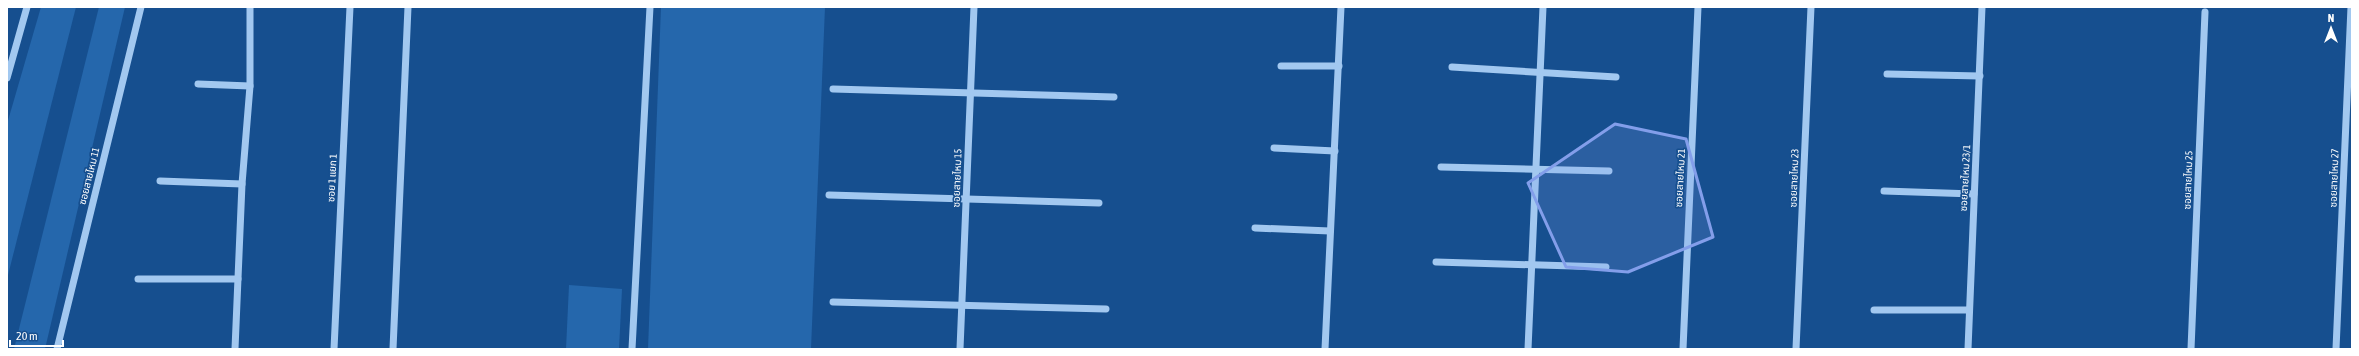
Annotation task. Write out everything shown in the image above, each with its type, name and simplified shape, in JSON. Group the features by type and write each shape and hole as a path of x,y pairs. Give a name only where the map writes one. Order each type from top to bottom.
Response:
{"street":[{"path":"7,78 27,7"},
{"name":"ซอยสายไหม 11","path":"57,349 141,7"},
{"path":"235,349 242,184 250,86 250,7"},
{"name":"ซอย 1 แยก 1","path":"334,349 350,7"},
{"path":"393,349 408,7"},
{"path":"632,349 650,7"},
{"name":"ซอยสายไหม 15","path":"960,349 974,7"},
{"path":"1325,349 1341,7"},
{"path":"1528,349 1543,7"},
{"name":"ซอยสายไหม 21","path":"1683,349 1698,7"},
{"name":"ซอยสายไหม 23","path":"1796,349 1811,7"},
{"name":"ซอยสายไหม 23/1","path":"1968,349 1982,7"},
{"name":"ซอยสายไหม 27","path":"2336,349 2351,7"},
{"name":"ซอยสายไหม 25","path":"2191,349 2205,12"},
{"path":"1282,66 1339,66"},
{"path":"1452,67 1616,77"},
{"path":"1887,74 1980,76"},
{"path":"198,84 250,86"},
{"path":"833,89 1114,97"},
{"path":"1274,148 1335,151"},
{"path":"1441,167 1536,171 1609,171"},
{"path":"160,181 242,184"},
{"path":"1884,191 1974,194"},
{"path":"829,195 1099,203"},
{"path":"1255,228 1330,231"},
{"path":"1436,262 1606,267"},
{"path":"138,278 238,279"},
{"path":"833,302 961,307 1106,309"},
{"path":"1874,310 1969,310"}],"highlighted area":[{"path":"1615,124 1686,139 1713,237 1628,272 1566,267 1528,183"}],"shaded area":[{"path":"41,7 76,7 7,279 7,124"},
{"path":"99,7 125,7 45,349 14,349"},
{"path":"661,7 825,7 811,349 648,349"},
{"path":"569,285 622,289 619,349 566,349"}]}
